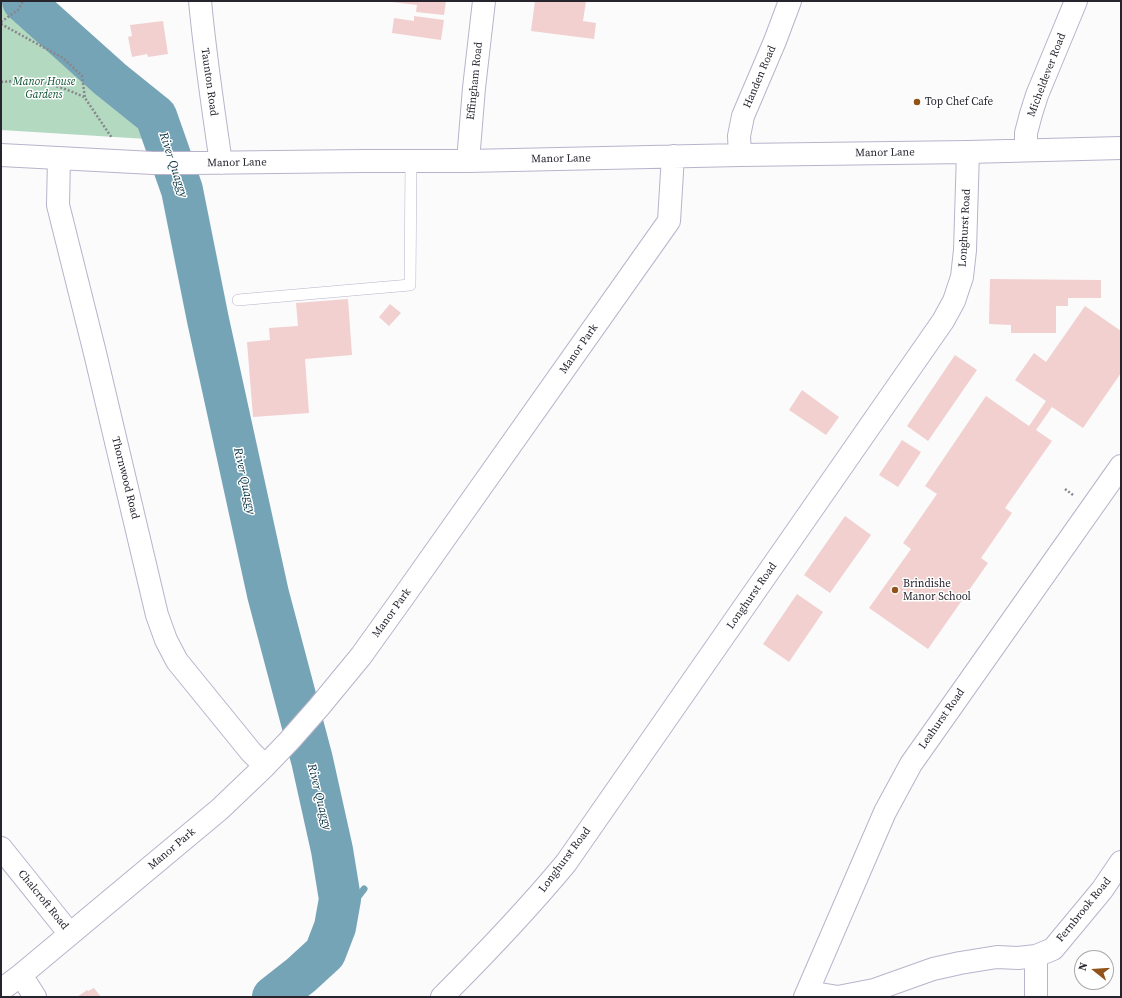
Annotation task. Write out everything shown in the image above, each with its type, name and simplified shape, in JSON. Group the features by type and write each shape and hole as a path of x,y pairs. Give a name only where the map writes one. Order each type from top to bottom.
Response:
{"street":[{"name":"Taunton Road","path":"200,1 208,74 221,163"},
{"name":"Effingham Road","path":"468,161 474,88 484,1"},
{"name":"Handen Road","path":"740,155 739,136 743,116 775,41 790,1"},
{"name":"Micheldever Road","path":"1026,150 1026,133 1031,114 1076,1"},
{"name":"Manor Lane","path":"1,155 124,162 221,163 468,161 1121,148"},
{"name":"Longhurst Road","path":"442,997 507,930 566,863 943,321 954,301 962,277 965,250 968,152"},
{"name":"Manor Park","path":"1,990 220,809 289,741 361,656 669,221 673,156"},
{"name":"Thornwood Road","path":"59,158 58,206 97,361 157,614 166,640 177,660 251,752 265,766"},
{"name":"Leahurst Road","path":"806,994 886,812 911,764 1121,466"},
{"name":"Chalcroft Road","path":"1,848 70,934"},
{"name":"Fernbrook Road","path":"806,994 838,997 874,990 933,969 997,957 1018,958 1036,956 1053,949 1102,890 1121,862"},
{"path":"1036,956 1036,997"},
{"path":"21,975 35,997"}],"lane":[{"path":"238,300 410,285 411,161"}],"path":[{"path":"23,1 18,10 1,23 62,58 82,76 85,98 111,135 124,162"},
{"path":"1,82 37,81 66,89 85,98"}],"green space":[{"name":"Manor House Gardens","path":"1,1 47,1 47,34 97,78 130,103 148,125 147,139 1,130"}],"building":[{"path":"392,1 446,1 444,15 416,12 417,5"},
{"path":"535,1 586,1 583,21 596,23 594,39 531,31"},
{"path":"414,16 444,20 441,40 392,33 394,18 414,21"},
{"path":"163,21 168,54 148,57 147,54 132,57 128,37 132,36 130,25"},
{"path":"990,279 1101,280 1101,298 1068,298 1068,306 1056,306 1056,333 1011,333 1011,325 989,324"},
{"path":"348,299 352,355 305,359 309,413 253,417 247,342 270,340 269,328 298,326 296,303"},
{"path":"390,304 401,313 389,326 379,317"},
{"path":"1085,306 1121,331 1121,373 1083,428 1052,407 1036,430 1052,441 1005,508 1012,513 981,558 988,563 928,649 869,608 911,549 903,543 937,494 925,486 986,396 1029,426 1046,401 1015,380 1034,353 1046,362"},
{"path":"955,355 977,370 928,441 907,426"},
{"path":"802,390 839,417 826,435 789,410"},
{"path":"902,440 921,452 898,487 879,475"},
{"path":"845,516 871,535 830,593 804,575"},
{"path":"797,594 823,612 789,662 763,644"},
{"path":"94,988 101,997 77,997 87,990 88,991"}],"waterway":[{"name":"River Quaggy","path":"23,1 110,79 156,116 182,190 208,320 268,594 312,760 332,850 340,899 335,927 325,953 301,975 273,997"},
{"path":"335,927 364,889"}],"place":[{"name":"Top Chef Cafe","path":"917,102"},
{"name":"Brindishe Manor School","path":"895,590"}]}
